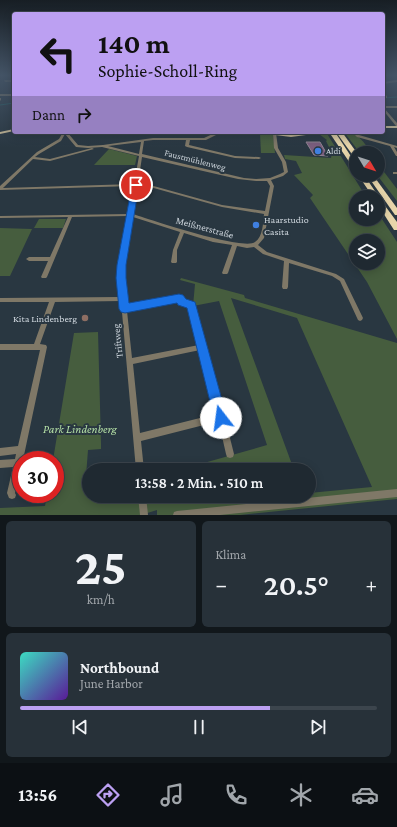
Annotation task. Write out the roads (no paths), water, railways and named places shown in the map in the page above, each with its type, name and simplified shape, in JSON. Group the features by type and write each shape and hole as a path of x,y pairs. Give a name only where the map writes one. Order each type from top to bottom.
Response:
{"highway":[{"path":"336,134 349,148"},
{"path":"336,134 349,156"},
{"path":"375,182 397,213"},
{"path":"385,210 397,228"}],"main road":[{"path":"385,127 397,126"},
{"path":"0,132 12,130"},
{"path":"275,134 291,136 306,134"}],"street":[{"path":"385,107 397,107"},
{"path":"385,110 397,126"},
{"path":"0,188 32,158 60,140 64,134"},
{"name":"Faustmühlenweg","path":"67,134 75,144 88,147 102,146 252,180 268,179 283,175 286,172 284,162 276,148 275,134"},
{"path":"32,158 44,160 57,159 102,146 143,140 205,139 216,134"},
{"path":"356,134 358,136 397,147"},
{"name":"Triftweg","path":"139,463 121,265 143,140"},
{"path":"188,140 187,146 235,157 259,158"},
{"path":"391,145 397,155"},
{"path":"268,179 272,186 262,238 256,245 265,253 287,261 331,273 342,280 360,318"},
{"path":"0,188 150,186 222,206 267,213"},
{"name":"Meißnerstraße","path":"0,217 130,215 213,240 247,246 256,245"},
{"path":"44,277 70,216"},
{"path":"174,262 175,250 183,231"},
{"path":"226,273 235,244"},
{"path":"28,259 51,260"},
{"path":"285,287 287,261"},
{"path":"125,309 179,298 182,302 190,304 230,454"},
{"path":"36,347 53,299"},
{"path":"0,300 123,299"},
{"path":"0,347 44,347 21,450 0,452"},
{"path":"130,362 202,347"},
{"path":"137,438 204,421 204,414 207,410 218,406"},
{"path":"0,464 12,463"},
{"path":"12,489 12,495"},
{"path":"177,515 397,493"},
{"path":"143,503 144,515"}],"waterway":[{"path":"0,105 12,103"}],"place":[{"name":"Aldi","path":"318,151"},
{"name":"Haarstudio Casita","path":"256,225"},
{"name":"Kita Lindenberg","path":"85,318"}],"park label":[{"name":"Park Lindenberg","path":"80,429"}]}
